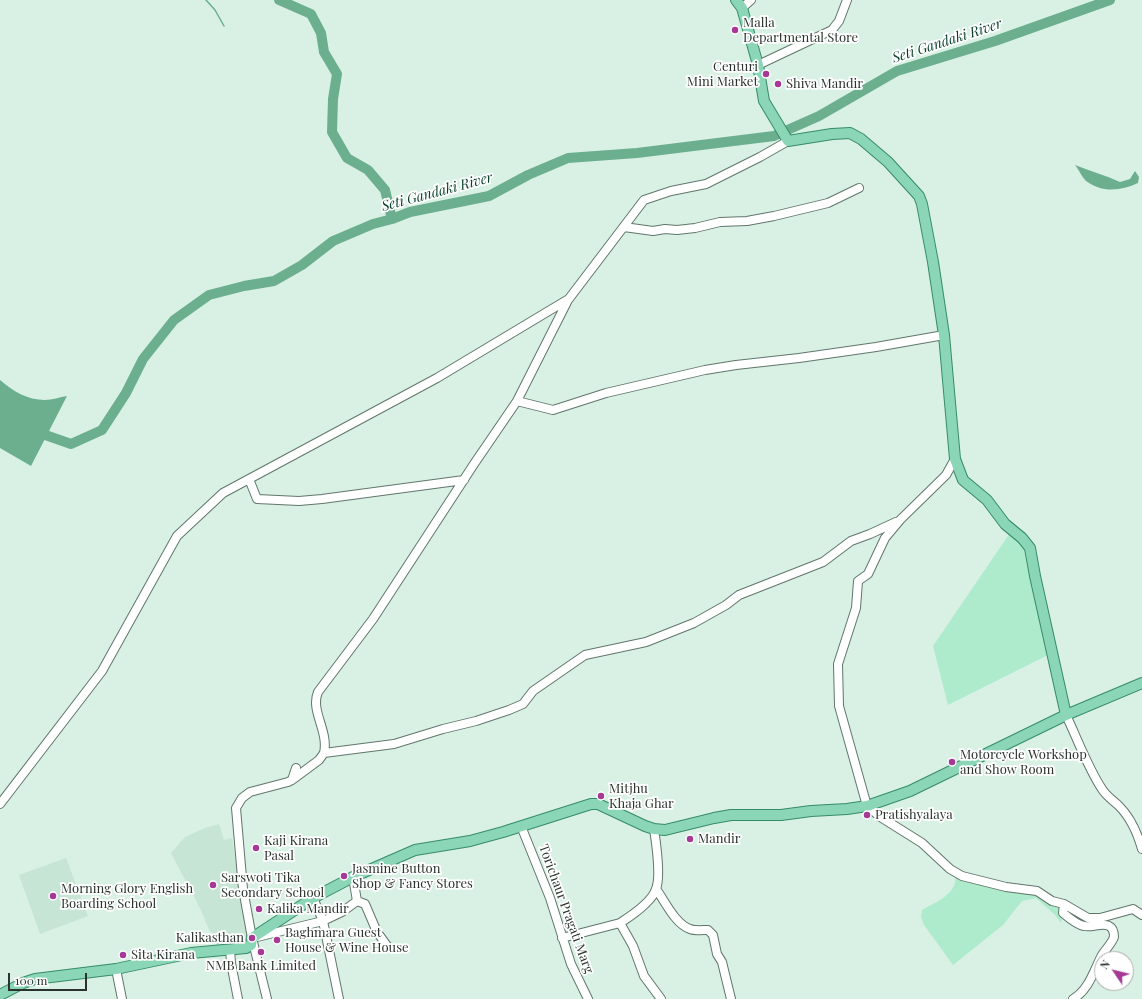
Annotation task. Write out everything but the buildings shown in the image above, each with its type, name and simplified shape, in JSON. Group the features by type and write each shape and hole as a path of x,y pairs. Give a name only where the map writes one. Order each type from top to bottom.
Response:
{"main road":[{"path":"739,4 758,65 764,101 788,141 832,134 850,133 861,139 888,162 919,196 922,204 933,262 944,335 955,459 962,480 987,500 1005,524 1022,538 1030,548 1034,576 1066,715"},
{"path":"0,995 35,978 116,969 191,953 249,947 251,945 252,938 313,898 353,877 415,850 470,840 595,804 654,829 669,829 731,815 782,815 867,806 910,791 1066,715 1142,683"}],"street":[{"path":"739,4 751,0"},
{"path":"758,65 832,30 839,21 847,0"},
{"path":"267,999 252,938 243,889 236,808 242,798 250,792 292,780 320,760 326,746 325,737 315,704 318,692 373,619 517,401 568,300 644,200 672,191 706,184 788,141"},
{"path":"624,227 652,231 664,229 683,230 720,222 747,221 828,203 859,188"},
{"path":"0,804 102,671 177,536 223,494 437,378 568,300"},
{"path":"517,401 552,410 606,393 705,370 876,347 944,335"},
{"path":"955,459 946,475 900,520 885,538 868,574 858,581 856,608 838,664 839,706 867,806 879,816 922,843 956,873 1006,887 1036,891 1052,901 1064,904 1088,918 1100,918 1133,909 1142,915"},
{"path":"249,479 257,499 299,501 464,480"},
{"path":"324,753 394,744 509,710 522,704 534,691 585,655 646,642 694,623 726,605 739,595 823,562 851,541 900,520"},
{"path":"1066,715 1102,790 1120,808 1130,822 1142,849"},
{"path":"292,780 296,768"},
{"name":"Torichaur Pragati Marg","path":"521,826 550,898 571,964 588,999"},
{"path":"562,938 620,923 632,916 645,905 656,889 657,859 654,829"},
{"path":"353,877 357,901"},
{"path":"656,889 671,913 681,924 690,929 708,930 711,932 717,954 722,962 731,999"},
{"path":"313,898 323,921 339,999"},
{"path":"252,938 323,921 342,912 357,901"},
{"path":"357,901 365,904 377,932 388,947"},
{"path":"1064,904 1064,913 1074,921 1083,926 1109,926 1113,929 1114,934 1113,939 1084,989 1073,999"},
{"path":"620,923 633,946 644,976 661,999"},
{"path":"230,949 238,999"},
{"path":"116,969 122,999"}],"shaded area":[{"path":"1075,165 1120,182 1130,179 1135,171 1139,177 1138,183 1125,188 1112,190 1098,188 1083,178"},
{"path":"0,380 10,388 26,397 38,400 48,400 67,396 31,466 0,448"},
{"path":"1012,530 1027,543 1052,653 948,705 933,646"},
{"name":"Sarswoti Tika Secondary School","path":"219,824 224,840 232,838 248,941 216,946 212,933 209,930 201,910 171,853 185,837 205,828"},
{"name":"Morning Glory English Boarding School","path":"66,858 88,916 40,934 19,875"},
{"path":"955,873 1037,891 1064,904 1061,923 1055,915 1036,898 1022,901 1003,925 953,965 924,925 921,917 922,910 940,900 950,892 954,886"}],"waterway":[{"path":"206,0 215,10 224,26"},
{"path":"279,0 311,14 321,33 324,52 337,74 333,99 332,132 347,158 368,170 385,190 392,219"},
{"name":"Seti Gandaki River","path":"34,431 71,444 102,430 126,393 143,359 174,320 209,295 244,286 274,281 302,265 333,241 373,224 410,212 489,196 528,175 568,158 637,153 774,136 819,116 897,71 995,41 1110,0"}],"place":[{"name":"Malla Departmental Store","path":"735,30"},
{"name":"Centuri Mini Market","path":"766,74"},
{"name":"Shiva Mandir","path":"778,84"},
{"name":"Motorcycle Workshop and Show Room","path":"952,762"},
{"name":"Mitjhu Khaja Ghar","path":"601,796"},
{"name":"Pratishyalaya","path":"867,815"},
{"name":"Mandir","path":"690,839"},
{"name":"Kaji Kirana Pasal","path":"256,848"},
{"name":"Jasmine Button Shop & Fancy Stores","path":"344,876"},
{"name":"Sarswoti Tika Secondary School","path":"213,885"},
{"name":"Morning Glory English Boarding School","path":"53,896"},
{"name":"Kalika Mandir","path":"259,909"},
{"name":"Kalikasthan","path":"252,938"},
{"name":"Baghmara Guest House & Wine House","path":"277,940"},
{"name":"NMB Bank Limited","path":"261,952"},
{"name":"Sita Kirana","path":"123,955"}]}
